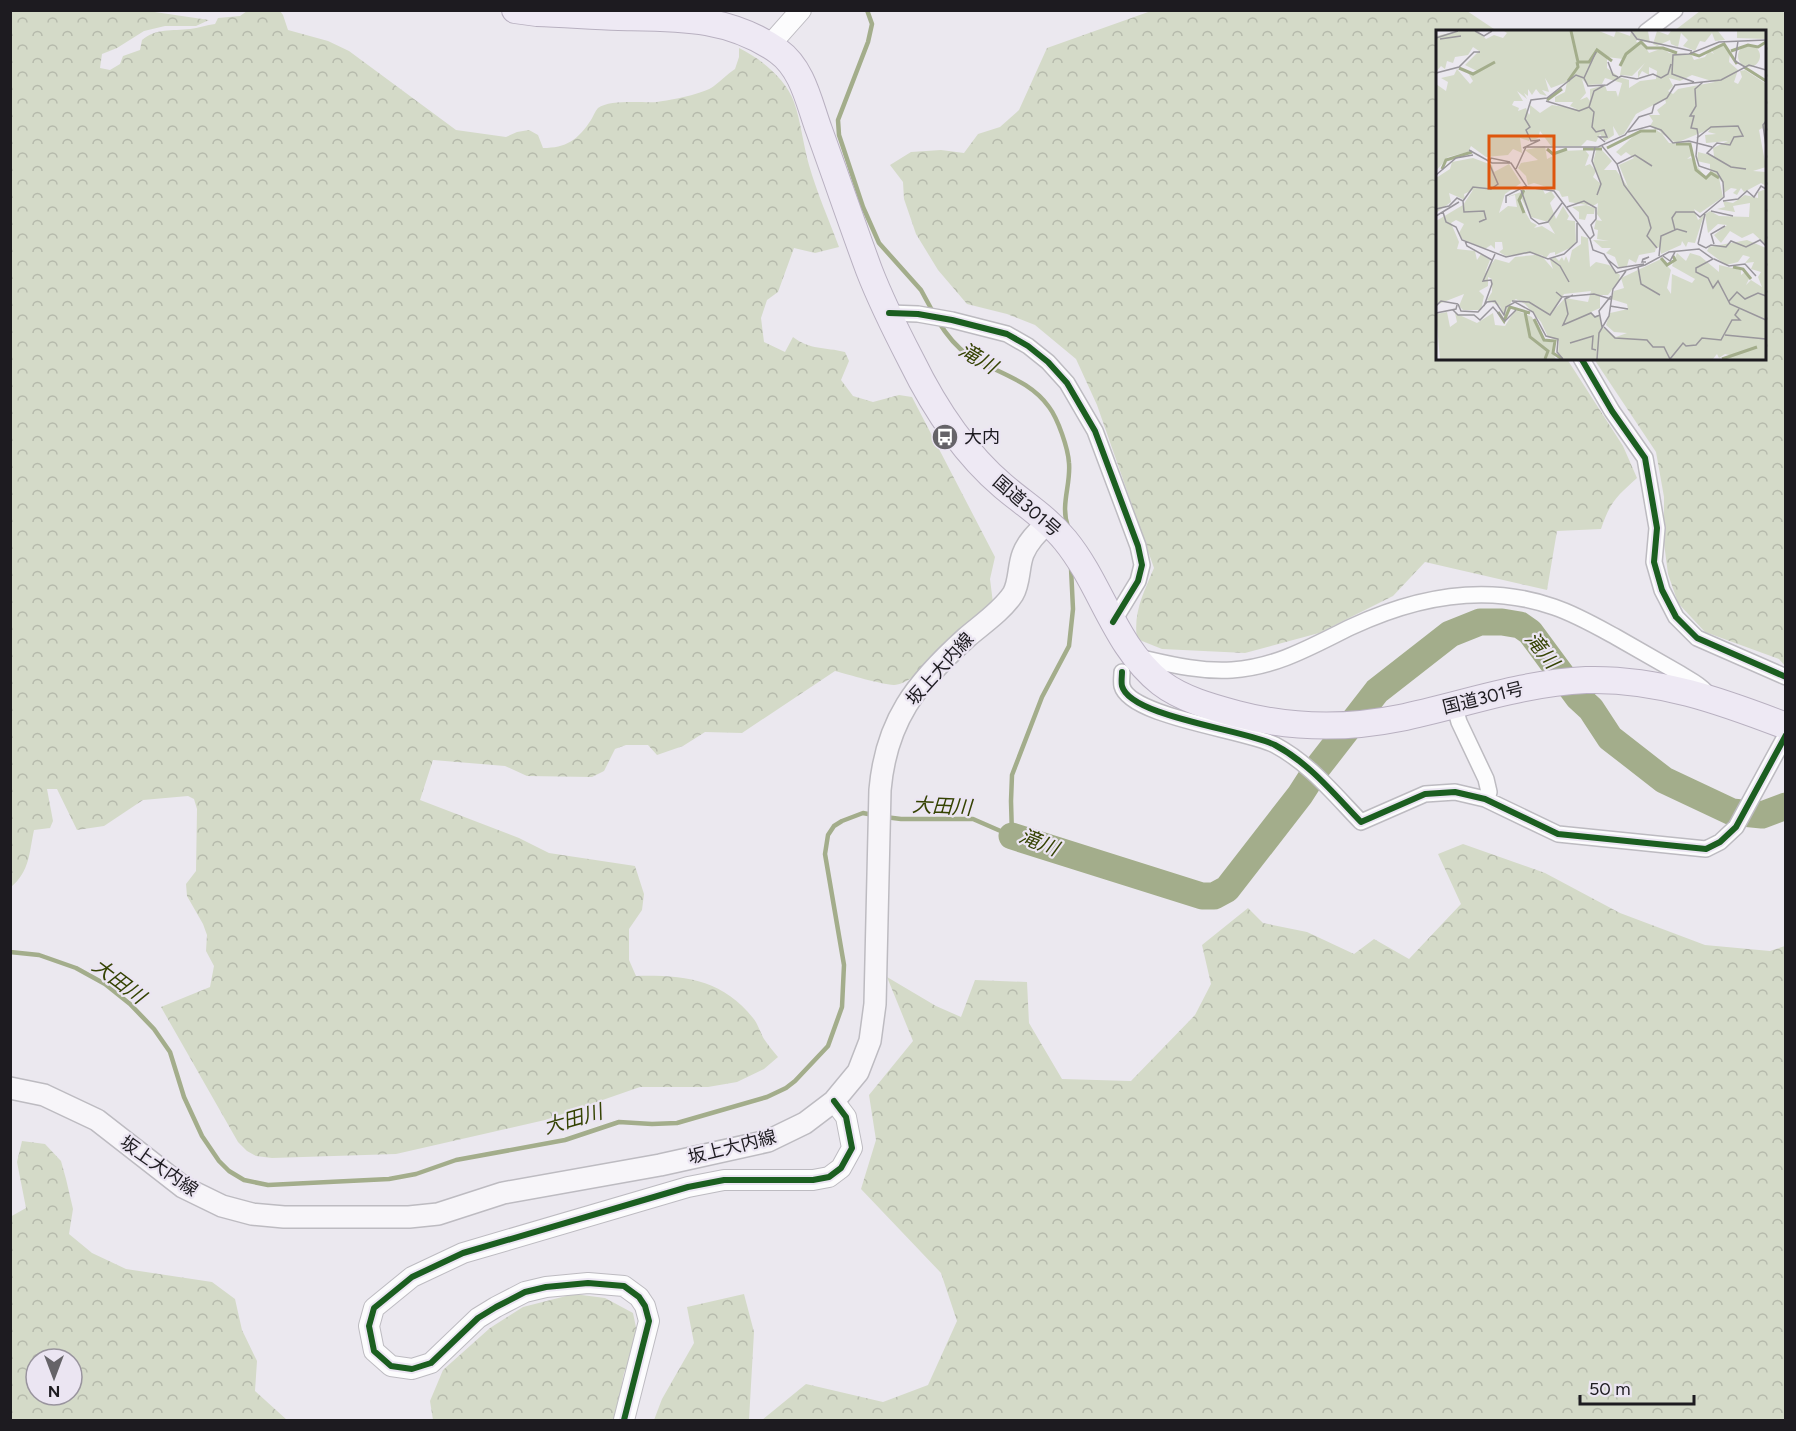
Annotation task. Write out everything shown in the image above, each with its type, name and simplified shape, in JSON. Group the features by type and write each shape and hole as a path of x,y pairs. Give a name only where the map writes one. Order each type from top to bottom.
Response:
{"highway":[{"name":"国道301号","path":"515,10 537,13 701,20 743,32 769,46 789,61 801,81 871,274 912,364 959,440 1004,487 1056,530 1084,565 1113,622 1127,664 1173,691 1210,706 1252,718 1280,724 1325,725 1358,724 1398,718 1529,686 1586,680 1640,683 1672,688 1710,698 1785,726"}],"main road":[{"name":"坂上大内線","path":"10,1088 44,1095 97,1120 183,1186 222,1206 252,1214 284,1217 410,1217 438,1214 503,1193 660,1165 768,1141 806,1123 834,1101 858,1072 870,1041 873,1025 880,790 884,755 899,718 907,703 952,651 1007,602 1014,592 1023,553 1030,542 1056,530"}],"street":[{"path":"769,46 801,10"},
{"path":"1649,30 1675,10"},
{"path":"889,313 918,314 952,320 1007,334 1028,346 1048,362 1067,383 1095,430 1138,546 1142,565 1138,581 1113,622"},
{"path":"1582,360 1612,411 1645,458 1657,528 1654,562 1662,590 1676,617 1697,638 1785,677"},
{"path":"1710,698 1704,688 1602,630 1556,607 1503,595 1477,594 1418,602 1387,612 1291,656 1234,670 1201,670 1127,664 1121,686 1125,693 1143,706 1167,715 1273,744 1306,766 1361,822 1425,794 1455,792 1487,800 1558,834 1706,849 1720,842 1736,827 1785,735"},
{"path":"1454,704 1459,722 1486,780 1489,792 1487,800"},
{"path":"624,1420 649,1321 645,1306 639,1297 624,1286 588,1283 546,1287 525,1292 478,1318 431,1363 412,1370 391,1366 374,1350 369,1326 374,1308 412,1277 463,1253 667,1193 724,1180 813,1180 829,1177 841,1168 852,1148 846,1117 834,1101"}],"green space":[{"path":"1779,10 1785,13 1785,666 1779,659 1705,632 1678,603 1668,574 1664,543 1664,497 1656,452 1595,360 1766,360 1766,30 1675,30 1700,11"},
{"path":"11,11 148,11 209,20 196,26 165,26 144,31 117,48 102,54 100,68 110,70 120,64 123,56 140,50 142,40 147,36 164,31 193,29 215,24 218,18 240,16 247,11 280,11 288,30 328,41 349,51 456,130 506,137 529,130 538,135 543,148 571,142 586,127 598,108 603,105 618,102 657,102 709,89 735,69 739,48 764,63 785,85 794,102 812,175 839,247 815,253 794,248 778,292 767,300 761,318 764,342 785,352 793,337 812,346 845,352 849,361 841,380 853,396 873,402 899,395 912,397 995,557 990,579 993,603 930,664 904,682 894,685 835,671 742,733 705,732 683,746 657,755 648,745 626,745 615,749 604,771 592,777 527,776 505,766 433,760 420,800 519,838 549,853 635,866 644,894 642,910 629,929 629,960 636,976 686,979 715,987 728,995 753,1018 764,1039 778,1057 764,1069 737,1082 708,1087 640,1087 545,1120 396,1154 272,1158 256,1156 238,1142 161,1007 210,987 214,966 206,951 207,935 203,924 187,896 186,884 196,871 197,809 194,799 188,796 143,800 104,826 77,830 57,789 47,789 53,821 50,828 34,830 25,868 11,887"},
{"path":"1151,11 1467,11 1496,30 1436,30 1436,360 1568,360 1623,446 1637,478 1615,500 1601,529 1557,531 1547,590 1425,562 1393,596 1319,633 1245,653 1162,649 1137,639 1138,611 1154,568 1097,405 1076,359 1035,325 1007,314 967,304 938,270 916,234 904,199 903,182 890,165 911,152 941,150 964,153 978,134 1000,127 1019,110 1047,48"},
{"path":"1463,844 1545,873 1620,913 1705,945 1770,951 1785,946 1785,1420 762,1420 806,1384 883,1402 928,1385 957,1321 941,1273 861,1189 876,1140 869,1095 913,1041 887,977 936,1006 961,1017 975,980 1027,982 1029,1023 1062,1079 1131,1081 1195,1015 1211,984 1202,945 1248,908 1263,923 1307,932 1354,954 1374,939 1409,959 1461,904 1438,854"},
{"path":"22,1141 45,1144 61,1161 73,1209 69,1234 92,1253 126,1269 212,1282 235,1299 242,1330 257,1361 255,1391 287,1420 11,1420 10,1217 26,1208 17,1162"},
{"path":"574,1294 605,1298 633,1313 638,1337 624,1373 615,1420 433,1420 430,1401 443,1370 490,1328 523,1307"},
{"path":"744,1294 754,1332 749,1420 654,1420 662,1399 694,1343 687,1307"}],"waterway":[{"name":"滝川","path":"867,10 872,24 868,42 838,120 839,135 863,207 879,243 921,290 934,314"},
{"name":"滝川","path":"938,321 951,340 968,355 1022,383 1041,397 1049,407 1062,434 1068,457 1069,471 1065,503 1068,527"},
{"name":"滝川","path":"885,817 973,819 1012,836 1012,775 1042,697 1069,646 1073,609 1071,568"},
{"name":"滝川","path":"1012,836 1202,896 1214,896 1227,889 1377,691 1450,634 1480,622 1520,625 1530,632 1578,697 1591,709 1610,738 1664,780 1732,812 1762,815 1786,806"},
{"name":"大田川","path":"10,952 39,955 76,968 105,984 130,1004 154,1029 170,1052 184,1097 202,1136 219,1161 229,1171 244,1180 268,1185 389,1179 416,1174 456,1160 565,1140 619,1122 677,1123 767,1097 786,1088 828,1046 842,1007 844,965 825,854 828,835 834,826 842,821 863,813 873,815"}],"cycle path":[{"path":"889,313 918,314 952,320 1007,334 1028,346 1048,362 1067,383 1095,431 1138,546 1142,565 1138,581 1113,622"},
{"path":"1582,360 1612,411 1645,458 1657,528 1654,562 1662,590 1676,617 1697,638 1786,677"},
{"path":"1122,672 1122,686 1130,697 1145,706 1166,714 1260,739 1287,752 1321,780 1361,822 1425,794 1455,792 1485,799 1558,834 1706,849 1720,842 1736,827 1786,735"},
{"path":"624,1420 649,1321 645,1306 639,1297 624,1286 588,1283 546,1287 525,1292 478,1318 431,1363 412,1369 391,1366 374,1351 369,1326 374,1308 412,1277 463,1253 688,1187 724,1180 813,1180 829,1177 841,1168 852,1148 846,1117 834,1101"}],"place":[{"name":"大内","path":"945,437"}]}
